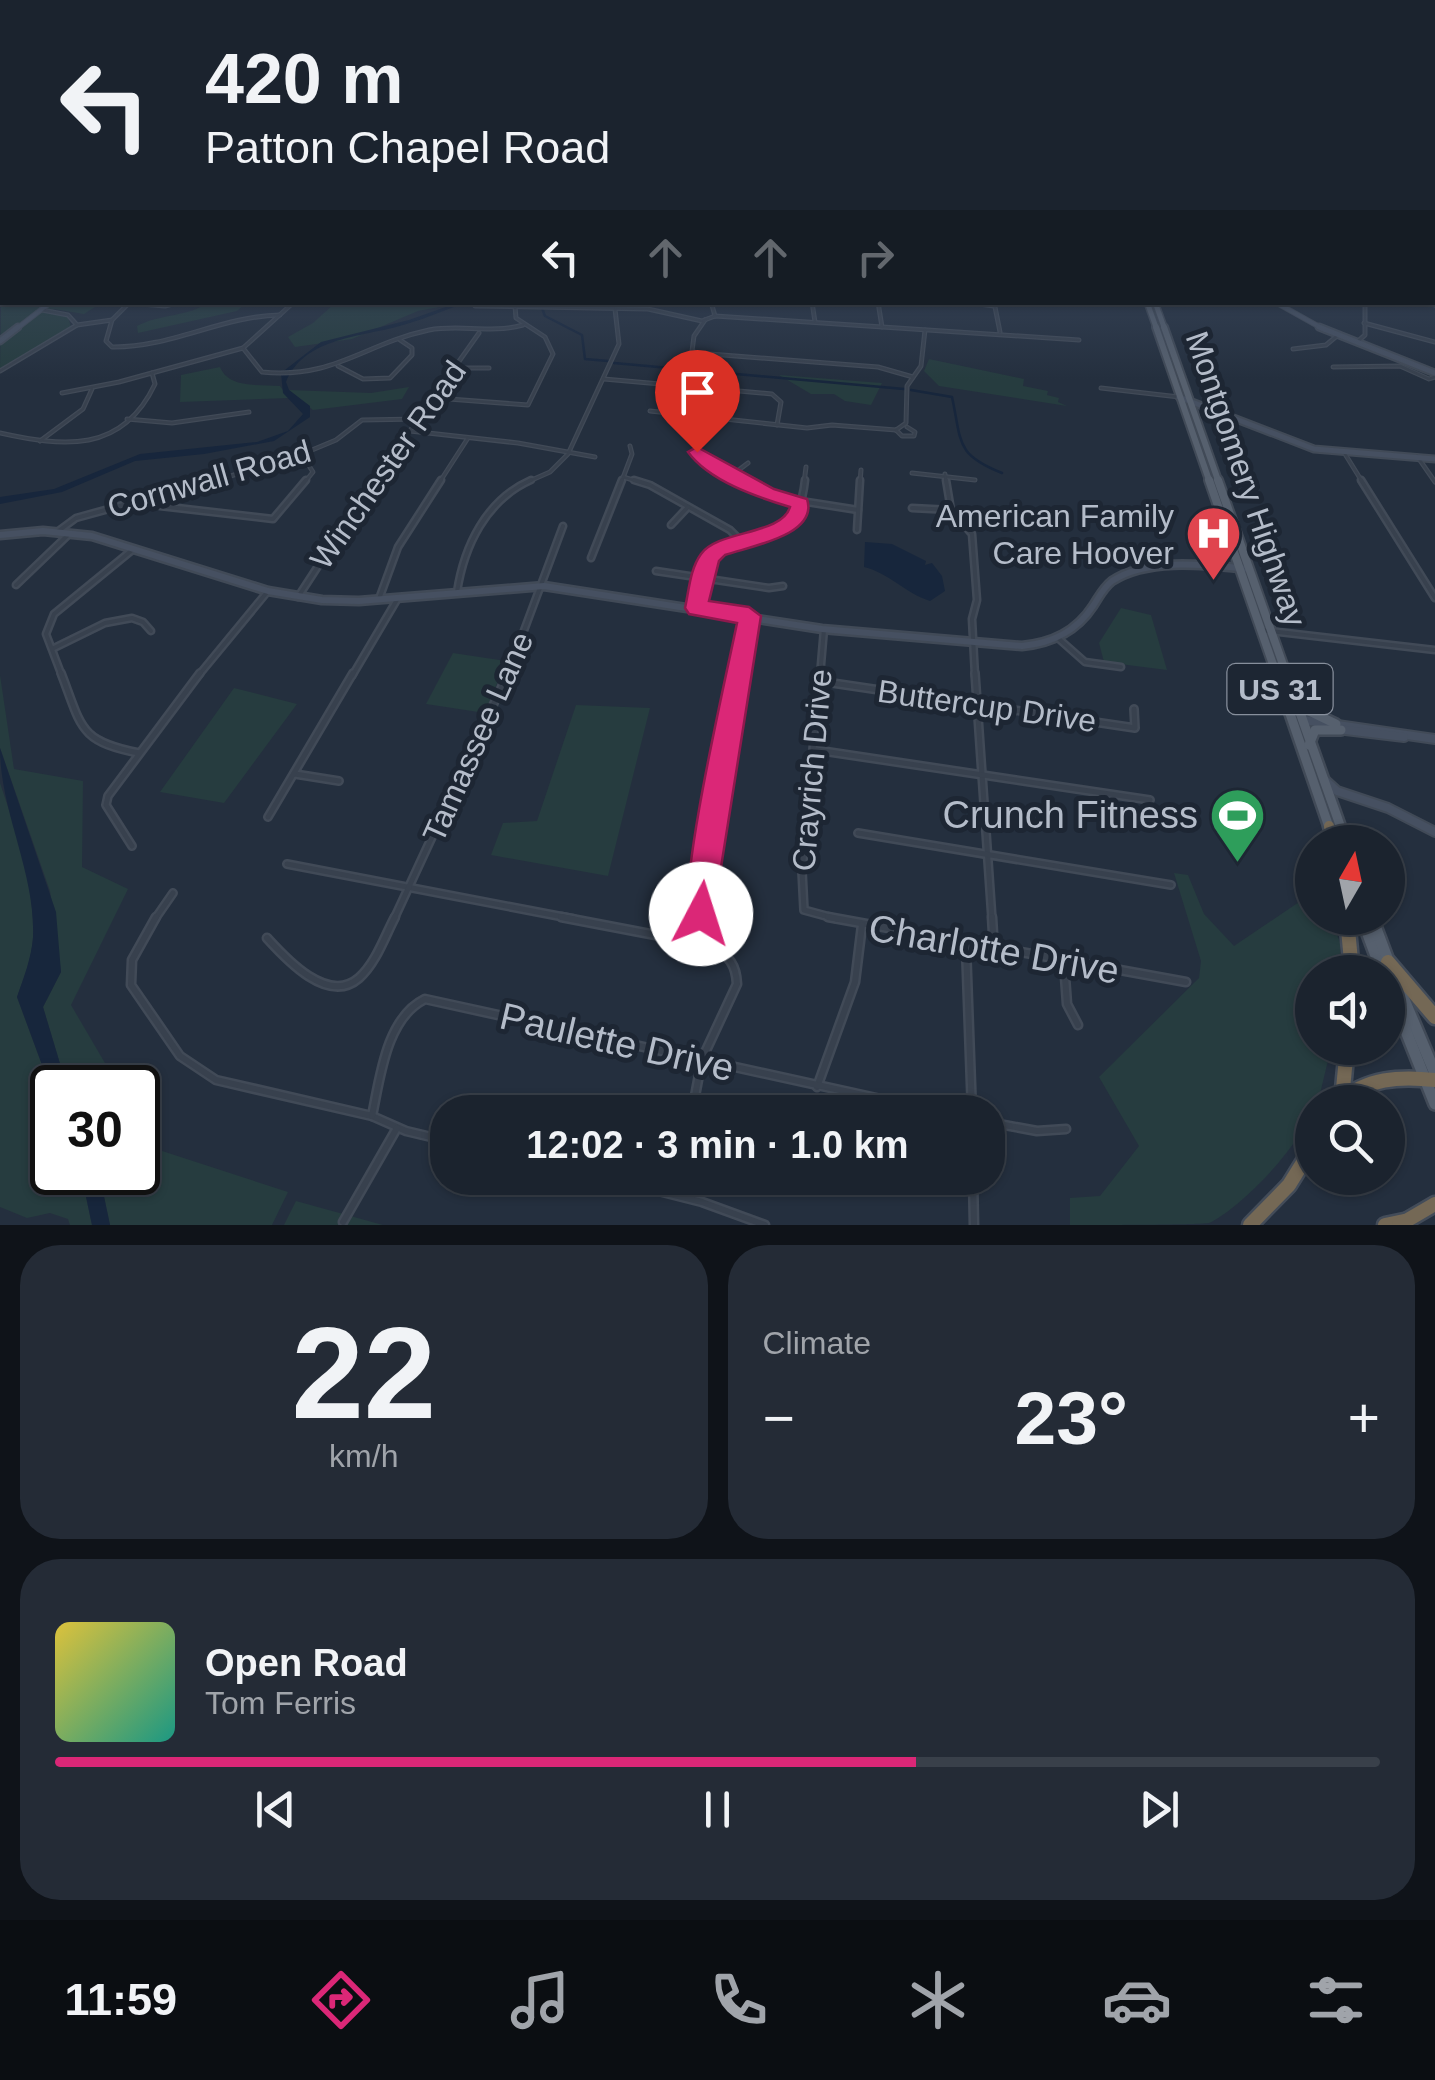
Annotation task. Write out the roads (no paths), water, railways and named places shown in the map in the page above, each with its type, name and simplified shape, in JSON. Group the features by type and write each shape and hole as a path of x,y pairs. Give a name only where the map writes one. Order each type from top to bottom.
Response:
{"highway":[{"path":"1405,987 1435,1017"},
{"path":"1374,1085 1387,1079 1431,1077"},
{"path":"1250,1225 1295,1175"},
{"path":"1385,1225 1403,1223 1435,1204"}],"main road":[{"name":"Montgomery Highway","path":"1152,305 1298,722 1329,825"},
{"name":"Montgomery Highway","path":"1184,397 1195,415 1244,569 1244,581 1291,692 1298,722 1340,825"},
{"path":"1291,692 1307,710 1339,727"},
{"path":"1309,745 1314,730 1339,727"},
{"path":"1405,1015 1431,1077 1435,1104"},
{"path":"1405,1022 1431,1077"}],"street":[{"path":"0,341 48,305"},
{"path":"128,305 112,320 106,341 119,348 249,315 280,315"},
{"path":"62,393 92,389 243,348 291,305"},
{"path":"712,305 715,316"},
{"path":"812,305 814,322"},
{"path":"878,305 882,327"},
{"path":"995,305 1000,334"},
{"path":"1281,305 1338,335 1435,375"},
{"path":"1357,342 1365,335 1365,305"},
{"path":"475,306 654,310 674,318 705,320 715,316 1079,340"},
{"path":"434,398 528,405 553,354 544,337 516,318 516,306"},
{"path":"456,594 462,560 494,503 512,488 550,472 568,454 620,340 615,309"},
{"path":"42,310 68,315 76,325"},
{"path":"0,371 76,325 112,320"},
{"path":"705,320 691,346 698,354 862,365 914,376"},
{"path":"1364,323 1435,342"},
{"path":"243,348 256,368 293,376 316,375 430,330 479,334 523,324"},
{"path":"905,426 906,387 920,366 925,330"},
{"name":"Winchester Road","path":"298,597 332,540 479,334"},
{"path":"1293,349 1326,345 1338,335"},
{"path":"338,366 363,380 390,378 412,355 412,348 400,340"},
{"path":"1332,367 1400,366 1413,368 1429,379 1435,375"},
{"path":"456,368 489,368"},
{"path":"1,434 84,446 104,438 127,420 152,393 152,374"},
{"path":"604,380 772,394 781,402 777,425"},
{"path":"1100,388 1184,397 1293,443 1345,454 1435,458"},
{"path":"40,441 83,409 92,389"},
{"path":"1195,415 1200,408 1220,410"},
{"path":"650,411 777,425 896,430 905,426"},
{"path":"127,420 172,422 249,412"},
{"path":"705,417 697,452 704,460 775,497 858,510"},
{"name":"Cornwall Road","path":"57,532 76,518 302,455 336,440 362,420 419,419"},
{"path":"896,430 902,436 914,436 913,430 905,426"},
{"path":"410,432 595,457"},
{"path":"378,599 398,547 468,438"},
{"path":"1293,443 1309,439"},
{"path":"591,558 632,454 630,446"},
{"path":"1345,454 1435,598"},
{"path":"153,497 160,506 272,519 313,472 302,455"},
{"path":"1418,456 1435,482"},
{"path":"732,475 748,463"},
{"path":"693,607 714,554 740,540 788,525 798,516 806,466"},
{"path":"857,530 861,470"},
{"path":"912,472 975,480"},
{"path":"945,474 951,510 972,534 977,600 972,619 976,704 994,950"},
{"path":"623,477 642,481 730,530 740,540"},
{"path":"670,525 688,507"},
{"path":"912,508 951,510"},
{"path":"544,586 562,526"},
{"path":"0,535 71,532 298,597 378,599 544,586 824,629 1022,646 1059,639 1082,623 1106,587 1122,575 1148,569 1244,569"},
{"path":"16,585 71,532"},
{"path":"134,548 54,614 46,634 84,731 104,746 139,753"},
{"path":"1220,567 1244,581"},
{"path":"656,570 770,588 783,586"},
{"name":"Tamassee Lane","path":"267,938 304,974 346,984 361,977 372,964 412,888 544,586"},
{"path":"132,846 106,804 108,796 237,624 268,591"},
{"path":"268,816 398,598"},
{"path":"714,946 701,914 700,897 749,616"},
{"path":"54,648 119,618 138,617 151,631"},
{"name":"Crayrich Drive","path":"804,910 802,871 824,629"},
{"path":"1266,630 1435,650"},
{"path":"1059,639 1085,662 1121,667"},
{"name":"Buttercup Drive","path":"819,682 1135,728 1134,709"},
{"path":"1298,722 1435,740"},
{"path":"816,750 1150,800"},
{"path":"295,774 339,781"},
{"path":"1322,777 1333,788 1388,808 1435,832"},
{"path":"1335,813 1340,802 1352,797"},
{"path":"858,833 1171,885"},
{"path":"287,864 714,946 732,957 738,983 702,1060 695,1095"},
{"path":"174,892 134,954 128,971 131,985 180,1056 216,1080 372,1116 397,1128 430,1136"},
{"name":"Charlotte Drive","path":"804,910 966,945 1186,982"},
{"path":"817,1087 856,982 862,925"},
{"path":"966,945 971,1095"},
{"path":"1064,963 1067,1004 1078,1024"},
{"name":"Paulette Drive","path":"372,1116 386,1058 405,1013 417,1000 856,1095"},
{"path":"1005,1125 1037,1131 1066,1129"},
{"path":"342,1222 397,1128"},
{"path":"674,1195 765,1225"},
{"path":"974,1195 974,1225"}],"water":[{"path":"460,305 405,325 333,342 305,357 286,382 289,390 310,406 310,417 274,441 135,461 62,492 0,504 0,497 54,489 140,454 257,442 288,431 303,414 283,393 281,373 321,342"},
{"path":"865,542 892,544 926,561 925,565 932,563 942,576 945,591 930,601 864,567"},
{"path":"0,748 56,912 61,972 43,1007 60,1065 42,1065 17,997 31,953 32,914"},
{"path":"86,1195 104,1195 110,1225 92,1225"}],"waterway":[{"path":"542,308 545,316 582,335 585,359 608,361"},
{"path":"614,363 904,389"},
{"path":"911,390 952,397 960,436 968,453 1002,473"}],"place":[{"name":"American Family Care Hoover","path":"1213,583"},
{"name":"Crunch Fitness","path":"1237,864"}]}
